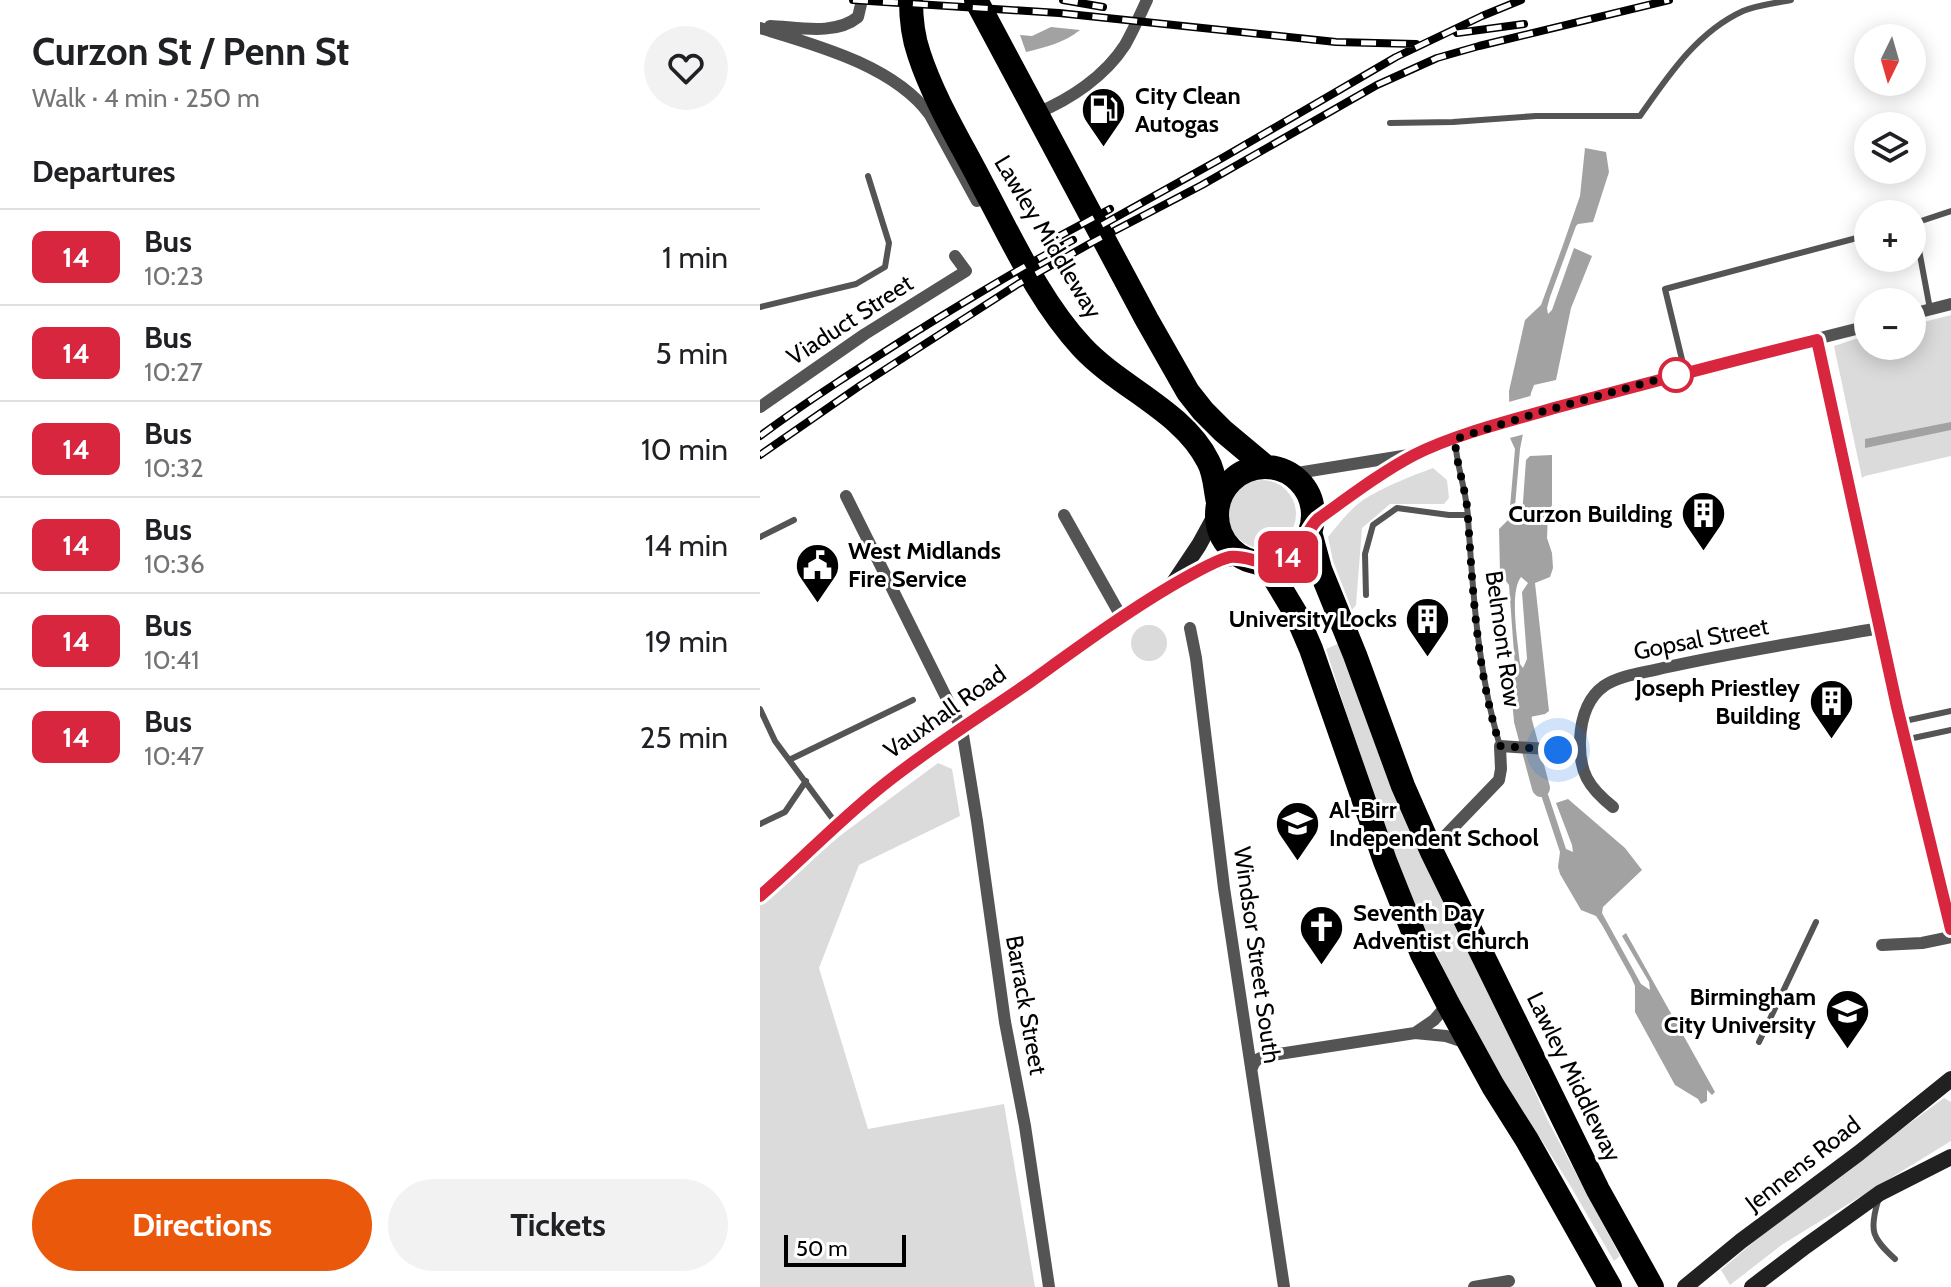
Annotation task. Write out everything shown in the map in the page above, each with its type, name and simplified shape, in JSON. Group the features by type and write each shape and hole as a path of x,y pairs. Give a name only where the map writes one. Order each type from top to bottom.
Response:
{"highway":[{"name":"Lawley Middleway","path":"911,0 918,52 933,91 1050,307 1104,368 1183,427 1195,441 1212,470 1217,508"},
{"name":"Lawley Middleway","path":"976,0 1188,392 1223,431 1266,467"},
{"path":"1251,561 1274,563 1289,557 1302,546 1311,528 1311,502 1300,482 1279,469 1253,468 1231,480 1223,490 1217,508 1217,523 1223,540 1236,554 1251,561 1269,569 1296,614 1422,954 1610,1287"},
{"name":"Lawley Middleway","path":"1311,528 1320,569 1403,786 1432,852 1598,1190 1652,1287"},
{"path":"1590,1287 1595,1263"}],"main road":[{"name":"Vauxhall Road","path":"1172,586 1197,548 1217,508"},
{"name":"Vauxhall Road","path":"760,896 890,779 1122,618 1172,586 1220,561 1230,557 1251,561"},
{"name":"Jennens Road","path":"1685,1287 1951,1079"},
{"path":"1752,1287 1880,1193 1951,1157"}],"street":[{"path":"760,27 822,28 849,24 858,17 862,0"},
{"path":"1037,113 1086,85 1108,66 1124,45 1147,0"},
{"path":"760,27 866,66 887,76 921,103 987,217 1019,253"},
{"name":"Viaduct Street","path":"760,407 865,334 966,271 955,256"},
{"path":"1926,310 1951,304"},
{"path":"1311,528 1362,486 1416,454 1455,439 1685,372 1854,330"},
{"path":"1817,340 1904,740 1948,903 1951,929"},
{"path":"1291,474 1416,454"},
{"name":"Barrack Street","path":"846,496 962,729 1005,1022 1025,1126 1049,1287"},
{"path":"1064,515 1122,618"},
{"name":"Windsor Street South","path":"1190,628 1224,888 1284,1287"},
{"name":"Gopsal Street","path":"1579,751 1584,714 1590,701 1606,684 1687,663 1880,628"},
{"path":"1446,835 1499,780 1500,746 1579,751 1582,773 1613,807"},
{"path":"1882,945 1922,943 1951,937"},
{"path":"1415,1033 1434,1020 1448,1004"},
{"path":"1252,1068 1259,1057 1415,1033 1446,1036 1471,1045"},
{"path":"1474,1287 1509,1281"}],"lane":[{"path":"1390,123 1536,116 1640,116 1674,67 1715,27 1745,10 1791,0"},
{"path":"760,307 856,284 885,267 889,243 868,176"},
{"path":"1926,220 1951,211"},
{"path":"1685,372 1665,289 1854,239"},
{"path":"1923,272 1930,309"},
{"name":"Belmont Row","path":"1455,439 1468,515 1481,661 1500,746"},
{"path":"1366,595 1365,554 1373,525 1397,508 1468,515"},
{"path":"760,537 794,520"},
{"path":"789,760 913,700"},
{"path":"760,709 775,741 837,825"},
{"path":"1900,722 1951,711"},
{"path":"1904,740 1951,730"},
{"path":"760,824 785,812 806,781"},
{"path":"1759,1042 1816,922"},
{"path":"1880,1193 1873,1219 1875,1237 1895,1259"}],"shaded area":[{"path":"1051,27 1080,30 1061,41 1026,52 1020,35 1032,36"},
{"path":"1585,148 1606,152 1609,172 1593,222 1576,226 1550,297 1548,314 1574,248 1592,256 1571,308 1556,380 1534,385 1520,449 1514,518 1517,523 1522,516 1526,460 1530,456 1552,455 1552,505 1548,513 1547,538 1553,568 1550,577 1535,583 1549,711 1530,717 1528,722 1519,719 1511,679 1515,667 1509,585 1500,573 1499,529 1509,519 1515,449 1510,438 1509,391 1525,320 1541,305 1580,196","holes":["1521,577 1528,583 1522,592 1527,659 1523,668 1520,664 1515,606 1517,584"]},
{"path":"1951,315 1951,456 1862,478 1834,346 1854,340 1854,360 1926,360 1926,321"},
{"path":"1951,422 1951,430 1865,448 1865,439"},
{"path":"1433,468 1447,480 1449,498 1444,504 1390,504 1362,528 1356,605 1352,610 1333,561 1328,537 1363,500"},
{"path":"1262,480 1286,490 1296,514 1286,538 1262,548 1238,538 1228,514 1238,490"},
{"path":"1149,625 1162,630 1167,643 1162,656 1149,661 1136,656 1131,643 1136,630"},
{"path":"1340,643 1548,1121 1620,1256 1614,1261 1491,1061 1447,977 1412,900 1369,785 1326,649"},
{"path":"938,763 952,769 960,816 859,865 819,968 868,1129 1004,1104 1035,1287 760,1287 760,904 841,835"},
{"path":"1531,765 1539,767 1566,849 1573,852 1556,803 1568,799 1625,848 1642,870 1603,907 1602,913 1641,984 1650,990 1649,982 1622,936 1626,933 1715,1092 1712,1095 1707,1090 1707,1101 1701,1104 1675,1085 1635,1012 1635,986 1631,977 1596,916 1581,910 1560,874 1560,852"},
{"path":"1944,1098 1951,1102 1951,1141 1783,1244 1730,1285 1721,1270 1780,1219"}],"pier":[{"path":"1534,395 1529,433 1506,439 1505,403"}],"waterway":[{"path":"1521,700 1523,721 1541,788"}],"railway":[{"path":"853,0 1059,13 1336,42 1416,44"},
{"path":"1063,0 1103,7"},
{"path":"1102,225 1396,57 1521,0"},
{"path":"760,455 861,385 1018,284 1202,185 1377,85 1437,58 1669,0"},
{"path":"1457,33 1524,24"},
{"path":"1054,239 1110,209"},
{"path":"760,436 914,333 1073,240"}],"bus line":[{"name":"14","path":"760,896 890,779 1122,618 1172,586 1230,557 1258,563 1274,563 1289,557 1302,546 1318,519 1362,486 1416,454 1537,413 1817,340 1897,707 1951,929"}],"place":[{"name":"City Clean Autogas","path":"1104,149"},
{"name":"Curzon Building","path":"1703,553"},
{"name":"West Midlands Fire Service","path":"817,604"},
{"name":"University Locks","path":"1428,658"},
{"name":"Joseph Priestley Building","path":"1831,741"},
{"name":"Al-Birr Independent School","path":"1298,863"},
{"name":"Seventh Day Adventist Church","path":"1322,966"},
{"name":"Birmingham City University","path":"1847,1050"}],"route":[{"path":"1558,750 1500,746 1481,661 1468,515 1455,439 1685,372 1676,375"}]}
